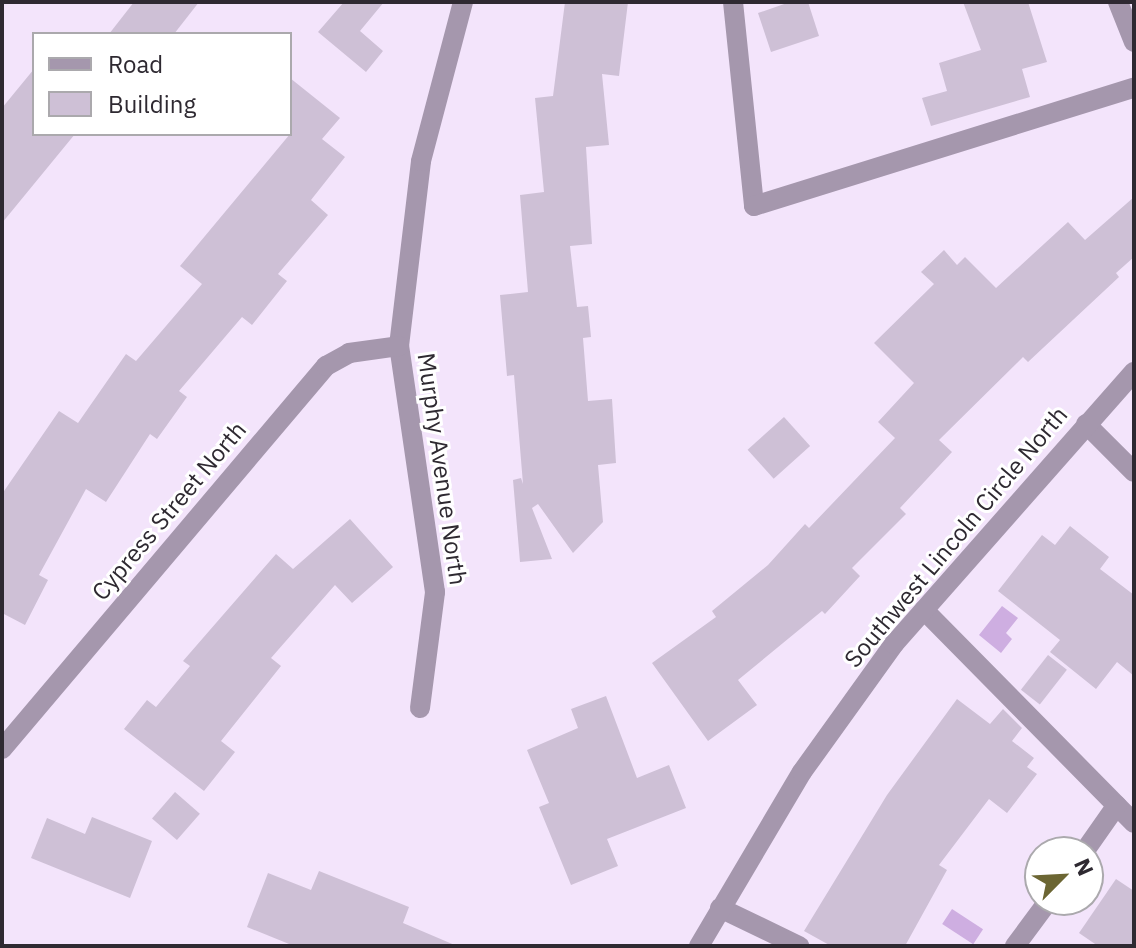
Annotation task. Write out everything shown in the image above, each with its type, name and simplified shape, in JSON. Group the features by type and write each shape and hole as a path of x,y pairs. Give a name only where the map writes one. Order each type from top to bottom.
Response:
{"street":[{"name":"Murphy Avenue North","path":"420,708 435,592 399,346 421,161 463,2"},
{"path":"733,2 754,206 1134,88"},
{"path":"1118,2 1134,42"},
{"name":"Cypress Street North","path":"2,749 326,366 349,353 399,346"},
{"name":"Southwest Lincoln Circle North","path":"699,946 802,772 894,644 1134,372"},
{"path":"1086,424 1134,472"},
{"path":"924,610 1134,823"},
{"path":"1095,836 1117,805"},
{"path":"720,908 799,946"},
{"path":"1015,946 1037,916"}],"shaded area":[{"path":"1002,606 1018,618 1006,633 1012,639 1001,653 979,635"},
{"path":"952,909 983,929 973,944 942,924"}],"building":[{"path":"134,2 199,2 176,32 111,32"},
{"path":"344,2 384,2 360,31 383,51 366,72 318,32"},
{"path":"565,2 628,2 619,76 602,74 609,145 586,147 592,244 570,246 577,307 588,306 591,337 583,338 588,401 612,399 616,463 598,465 603,522 573,553 538,504 532,508 552,559 520,562 513,480 521,478 523,484 514,375 507,376 500,295 528,292 520,195 544,192 535,98 553,96"},
{"path":"790,2 808,2 819,36 771,52 758,13"},
{"path":"963,2 1028,2 1047,62 1022,69 1030,97 931,126 922,98 947,91 939,63 981,50"},
{"path":"32,71 32,136 73,136 2,223 2,108"},
{"path":"292,80 340,118 322,139 345,157 311,200 328,215 278,274 287,281 252,325 242,317 179,391 187,397 157,439 150,434 106,502 86,489 39,575 48,580 25,625 2,613 2,494 59,411 78,423 126,354 136,361 202,284 180,266 288,136 292,136"},
{"path":"1134,197 1134,257 1116,273 1119,277 1028,362 1023,357 939,440 952,452 900,508 906,514 852,568 860,576 825,614 822,611 738,680 757,705 708,741 652,663 716,617 712,611 768,565 805,524 809,528 895,438 878,422 914,383 874,343 934,284 921,272 944,250 957,265 965,257 996,288 1068,222 1085,240"},
{"path":"784,417 810,446 774,479 748,450"},
{"path":"350,519 393,567 352,603 335,585 271,658 281,666 221,741 235,752 204,791 124,729 147,700 156,707 190,666 183,661 276,554 293,569"},
{"path":"1070,526 1109,557 1100,569 1134,595 1134,676 1117,662 1096,689 1050,652 1060,640 998,591 1042,535 1055,545"},
{"path":"1048,655 1067,670 1040,704 1021,690"},
{"path":"606,696 637,778 669,765 686,808 607,839 618,866 571,885 539,807 549,803 527,750 578,728 571,709"},
{"path":"957,699 990,724 1003,709 1022,728 1012,741 1034,758 1027,767 1037,774 1007,813 989,799 939,865 947,870 905,946 831,946 804,931 887,795"},
{"path":"175,792 200,814 177,840 152,818"},
{"path":"92,817 152,841 130,898 31,858 47,818 85,834"},
{"path":"319,871 409,907 403,923 457,946 294,946 247,927 268,873 311,890"},
{"path":"1116,879 1134,891 1134,946 1098,946 1079,933 1091,916 1104,916 1104,897"}]}
